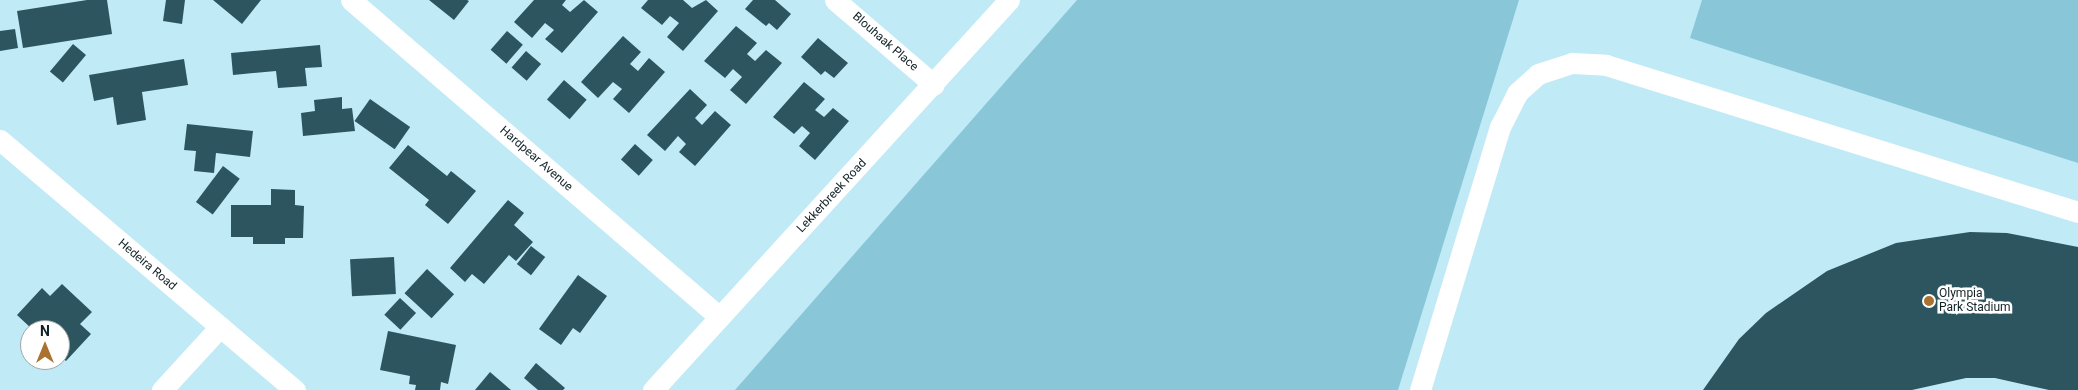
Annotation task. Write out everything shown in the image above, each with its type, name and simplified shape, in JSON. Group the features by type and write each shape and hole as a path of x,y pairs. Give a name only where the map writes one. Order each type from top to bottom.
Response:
{"street":[{"name":"Hardpear Avenue","path":"351,0 720,318"},
{"name":"Blouhaak Place","path":"835,0 934,85"},
{"name":"Lekkerbreek Road","path":"653,390 934,85 1009,0"},
{"path":"1420,390 1500,127 1517,93 1538,74 1572,64 1606,65 2078,212"},
{"name":"Hedeira Road","path":"0,140 295,390"},
{"path":"162,390 220,327"}],"shaded area":[{"path":"1077,0 1519,0 1398,390 735,390"},
{"path":"1702,0 2078,0 2078,163 1690,38"}],"building":[{"path":"87,0 107,0 112,34 23,48 17,11"},
{"path":"166,0 185,0 182,24 163,21"},
{"path":"213,0 261,0 242,24"},
{"path":"429,0 467,0 469,1 454,20"},
{"path":"534,0 566,0 562,5 570,12 584,0 598,12 562,53 545,39 554,30 545,23 532,38 514,22"},
{"path":"648,0 683,0 692,8 706,0 718,11 683,51 667,37 679,23 670,16 662,25 641,8"},
{"path":"753,0 775,0 791,14 777,30 769,23 766,26 745,9"},
{"path":"736,26 757,43 747,54 755,61 766,50 782,63 746,104 730,90 742,77 733,69 725,78 704,61"},
{"path":"15,29 18,48 0,51 0,31"},
{"path":"507,31 523,45 506,64 491,50"},
{"path":"623,36 641,52 630,64 638,71 649,58 665,72 629,113 613,99 622,89 613,82 598,98 581,82"},
{"path":"818,38 848,63 834,78 825,71 821,75 801,57"},
{"path":"73,44 86,55 63,83 50,72"},
{"path":"320,45 322,67 305,68 307,86 278,88 276,71 233,75 231,53"},
{"path":"526,51 541,64 527,81 512,68"},
{"path":"184,59 188,85 142,92 146,120 117,125 113,97 94,101 89,75"},
{"path":"564,80 587,100 570,119 547,100"},
{"path":"804,82 825,99 815,110 824,117 833,108 849,121 815,160 799,146 810,133 802,126 794,134 773,117"},
{"path":"690,89 707,105 695,118 702,125 715,111 731,125 695,166 679,152 686,144 678,136 665,151 647,135"},
{"path":"342,97 342,109 352,108 355,131 303,136 301,113 315,111 314,100"},
{"path":"370,99 410,127 395,149 355,121"},
{"path":"187,124 253,131 250,157 216,153 214,173 194,171 196,151 184,150"},
{"path":"635,144 653,160 639,176 621,160"},
{"path":"408,145 447,176 451,171 476,191 448,224 425,205 429,200 389,168"},
{"path":"223,166 240,179 213,215 196,202"},
{"path":"271,189 295,190 295,205 304,206 303,238 285,238 285,244 253,244 253,237 231,237 231,205 271,205"},
{"path":"508,200 524,213 514,225 533,242 516,261 509,255 484,284 472,274 465,282 450,268"},
{"name":"Olympia Park Stadium","path":"1970,232 2007,233 2078,247 2078,390 2049,390 1995,378 1966,378 1912,390 1703,390 1739,339 1766,313 1827,271 1896,243"},
{"path":"531,246 545,257 531,275 517,264"},
{"path":"394,257 396,294 352,296 350,259"},
{"path":"427,269 454,294 432,318 404,293"},
{"path":"578,275 607,296 580,333 573,328 561,345 539,329"},
{"path":"62,284 92,312 80,324 91,334 70,357 70,320 22,320 17,315 42,288 50,296"},
{"path":"400,298 416,313 400,330 384,315"},
{"path":"388,331 456,345 448,384 441,382 440,390 415,390 416,385 409,384 410,376 380,370"},
{"path":"536,363 565,388 563,390 538,390 524,378"},
{"path":"490,372 511,390 475,390"}],"place":[{"name":"Olympia Park Stadium","path":"1929,301"}]}
